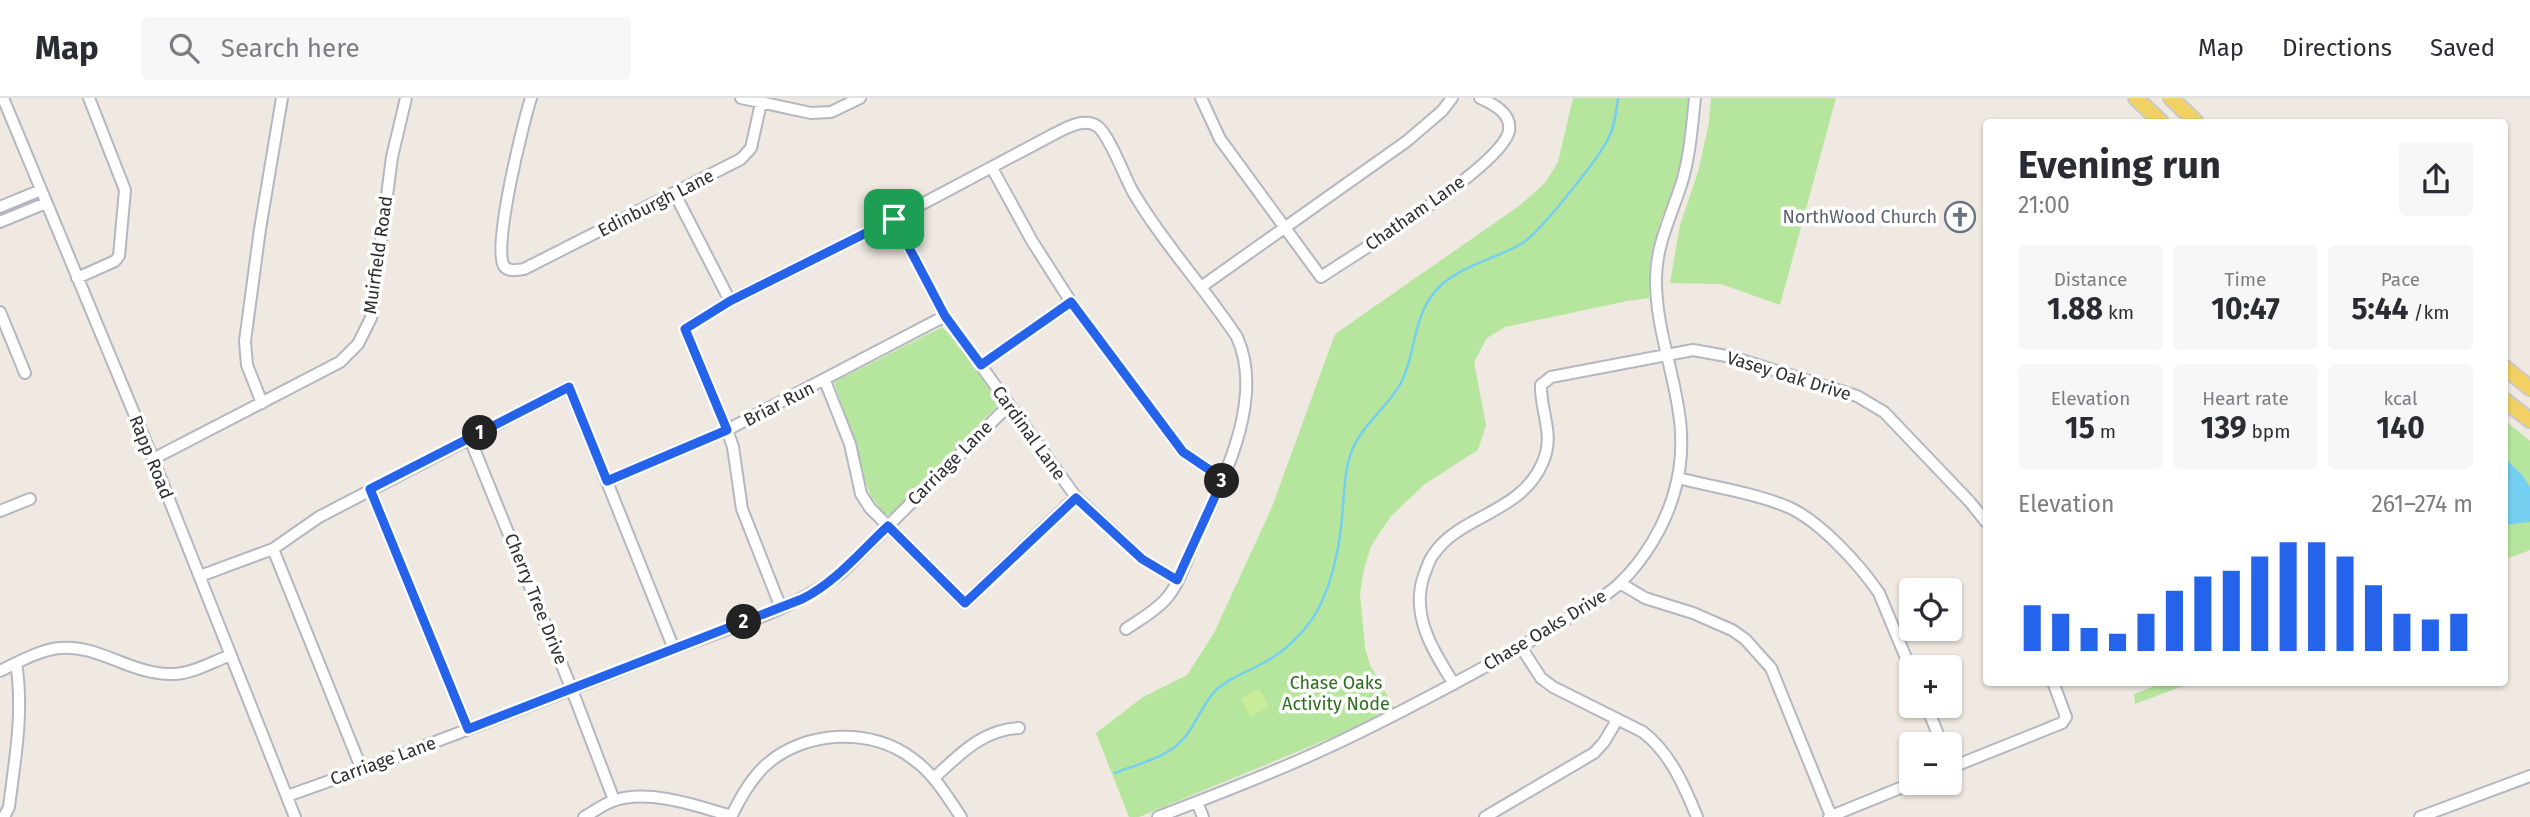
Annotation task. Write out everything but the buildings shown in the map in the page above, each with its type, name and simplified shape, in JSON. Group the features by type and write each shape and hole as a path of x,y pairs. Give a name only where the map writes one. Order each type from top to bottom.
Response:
{"main road":[{"path":"2136,98 2158,119"},
{"path":"2171,98 2193,119"},
{"path":"2508,370 2530,388"},
{"path":"2508,403 2530,420"}],"street":[{"name":"Rapp Road","path":"3,98 153,459 295,817"},
{"path":"77,278 115,261 119,256 125,190 89,98"},
{"path":"262,403 247,365 245,341 282,98"},
{"name":"Muirfield Road","path":"153,459 340,362 358,344 371,318 392,157 405,98"},
{"name":"Edinburgh Lane","path":"531,98 520,136 501,244 503,265 514,270 524,269 675,194 747,154 751,148 761,103"},
{"path":"741,98 811,113 831,112 860,98"},
{"path":"1201,98 1220,139 1285,227"},
{"path":"1201,287 1408,141 1442,111 1452,98"},
{"name":"Chatham Lane","path":"1285,227 1321,277 1457,184 1501,148 1509,132 1507,116 1498,107 1480,98"},
{"name":"Chase Oaks Drive","path":"1158,817 1317,752 1454,684 1597,601 1620,583 1642,558 1668,511 1678,478 1681,437 1679,407 1656,301 1657,257 1683,179 1695,98"},
{"path":"781,608 741,509 733,447 685,329 730,301 1071,126 1084,123 1097,127 1106,138 1143,208 1226,320 1242,348 1247,384 1243,418 1223,479 1177,580 1166,599 1126,629"},
{"path":"992,168 1032,241 1071,302 1183,452 1223,479"},
{"path":"0,207 41,190"},
{"path":"675,194 730,301"},
{"path":"0,222 46,203"},
{"name":"Cardinal Lane","path":"894,219 945,316 1076,498 1142,559 1177,580"},
{"path":"981,365 1071,302"},
{"path":"0,312 25,373"},
{"name":"Briar Run","path":"607,481 727,430 945,316"},
{"name":"Vasey Oak Drive","path":"1454,684 1423,626 1421,583 1431,556 1440,545 1510,502 1534,479 1546,452 1548,419 1541,389 1543,382 1551,377 1693,350 1732,357 1857,396 1884,412 1983,518"},
{"path":"825,381 844,423 861,494 870,508 965,603 1076,498"},
{"path":"200,576 273,549 318,517 569,387 674,649"},
{"name":"Carriage Lane","path":"287,796 572,690 781,608 818,590 888,526 1008,406"},
{"name":"Cherry Tree Drive","path":"470,439 614,800"},
{"path":"1678,478 1789,508 1825,533 1871,582 1905,655"},
{"path":"370,489 468,729"},
{"path":"0,511 30,499"},
{"path":"273,549 362,770"},
{"path":"1620,583 1645,598 1693,613 1732,630 1745,639 1771,668 1830,817 1899,789"},
{"path":"1521,647 1541,678 1553,687 1643,732 1656,742 1677,773 1697,817"},
{"path":"0,671 31,656 60,648 88,650 147,673 178,674 231,654"},
{"path":"4,817 9,807 19,730 21,693 16,663"},
{"path":"1962,761 2062,723 2065,719 2063,705 2055,686"},
{"path":"1485,817 1588,757 1604,742 1617,720"},
{"path":"934,778 970,746 1000,729 1019,728"},
{"path":"584,817 614,800 659,798 679,801 731,817 749,784 767,764 788,750 807,742 836,736 874,740 896,748 912,758 934,778 961,817"},
{"path":"2420,817 2530,776"},
{"path":"1197,802 1203,817"}],"green space":[{"name":"Chase Oaks Activity Node","path":"1573,98 1688,98 1684,155 1678,179 1660,222 1650,261 1649,298 1505,327 1487,338 1474,362 1486,425 1478,450 1425,484 1391,516 1371,546 1364,569 1360,594 1365,648 1370,665 1396,711 1139,817 1129,817 1096,733 1143,697 1187,675 1214,633 1272,507 1335,334 1519,206 1545,183 1558,162"},
{"path":"1711,98 1836,98 1780,305 1721,284 1670,283 1680,225 1698,172 1709,123"},
{"path":"942,327 958,344 1000,403 891,514 884,514 871,496 863,477 834,382"},
{"path":"2508,423 2530,441 2530,550 2508,558"},
{"path":"2155,686 2183,686 2135,704 2134,694"},
{"path":"1259,689 1269,707 1250,717 1241,699"}],"water":[{"path":"2508,461 2530,487 2530,522 2508,525"}],"waterway":[{"path":"1115,773 1173,748 1188,733 1217,689 1280,652 1313,618 1324,597 1335,562 1349,459 1359,437 1402,381 1425,307 1449,278 1521,244 1541,226 1602,149 1612,129 1618,98"}],"place":[{"name":"NorthWood Church","path":"1960,217"}],"route":[{"path":"894,219 945,316 981,365 1071,302 1183,452 1223,479 1177,580 1142,559 1076,498 965,603 888,526 840,574 802,599 468,729 370,489 569,387 607,481 727,430 685,329 730,301 894,219"}]}
